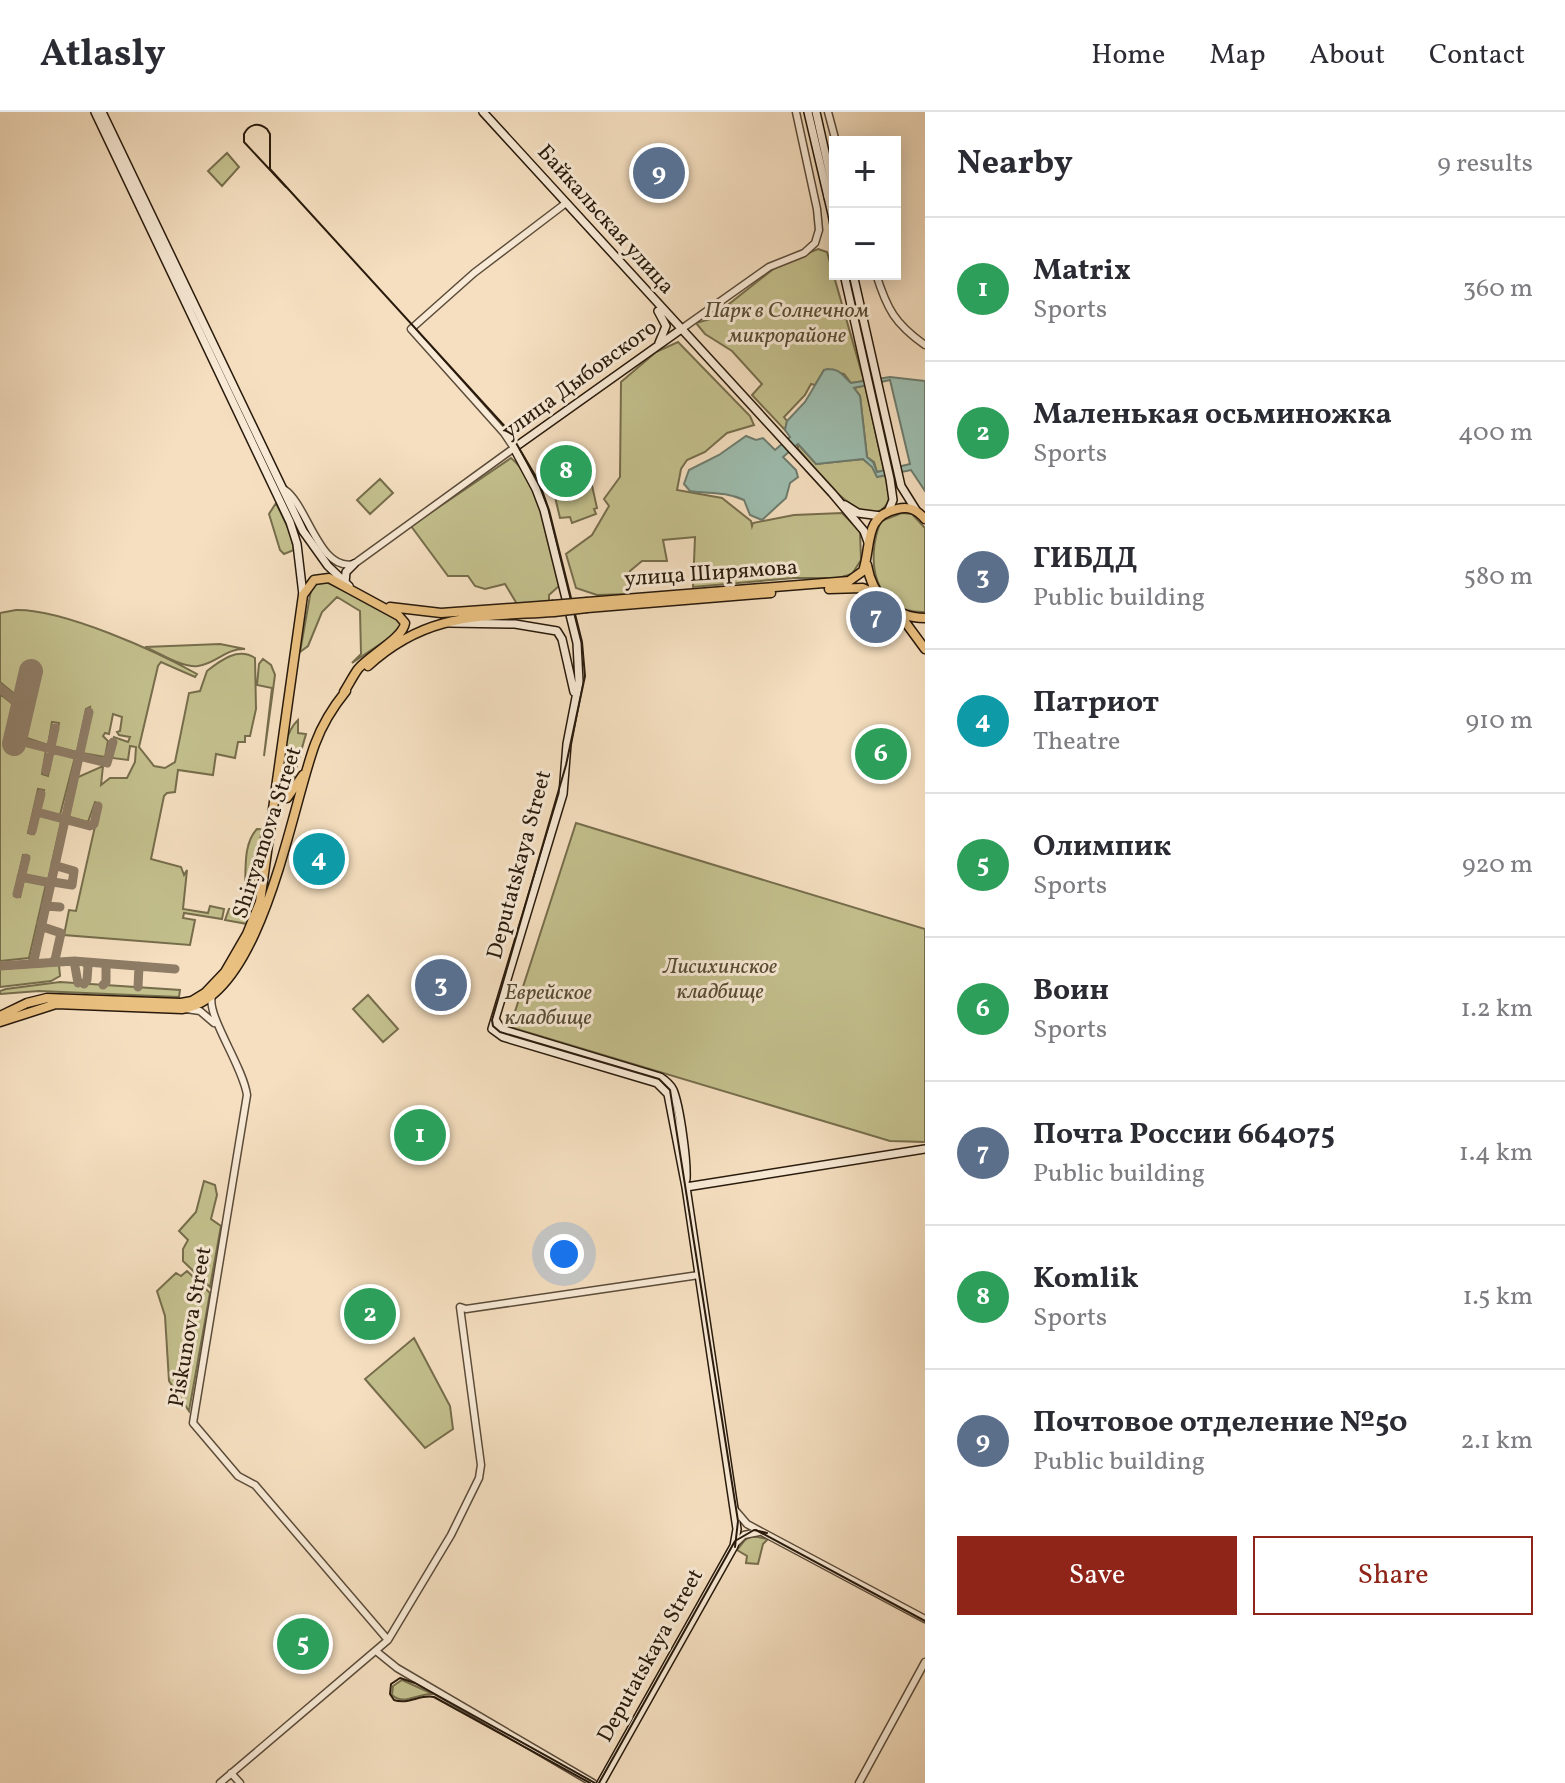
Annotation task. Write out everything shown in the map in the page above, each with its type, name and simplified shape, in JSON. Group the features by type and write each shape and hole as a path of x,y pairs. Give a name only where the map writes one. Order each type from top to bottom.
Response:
{"main road":[{"path":"95,112 308,539 345,583 363,598"},
{"path":"102,112 112,141"},
{"name":"Байкальская улица","path":"483,112 832,493"},
{"path":"813,113 829,183"},
{"path":"157,235 240,424 294,530 303,595"},
{"path":"846,280 871,372"},
{"path":"854,280 895,478 925,519"},
{"path":"640,286 664,320 666,331 660,343"},
{"name":"улица Дыбовского","path":"514,448 680,330"},
{"path":"660,343 679,339 694,345"},
{"name":"Deputatskaya Street","path":"514,448 541,500 578,656 579,682 563,794 494,1022 501,1029 660,1077 668,1083 675,1096 737,1529 734,1546 601,1783"},
{"path":"840,585 860,575 866,561 871,529 893,503 895,478"},
{"path":"832,493 856,512 875,517 904,508 916,510"},
{"path":"832,493 864,531 868,542"},
{"path":"866,561 878,595"},
{"path":"345,583 346,572 354,564"},
{"path":"303,595 310,583 323,578 332,579 402,618 405,629 356,671 344,692"},
{"path":"381,606 422,612 466,612 496,606 553,608 840,585 865,589 878,595 897,611 925,649"},
{"name":"Shiryamova Street","path":"0,1022 6,1015 61,997 174,1003 192,1001 212,987 225,972 258,910 267,867 303,595"},
{"path":"452,603 456,611 466,612"},
{"name":"Shiryamova Street","path":"36,1005 186,1009 212,996 237,965 263,917 307,769 324,724 344,692 392,647 427,627 444,622 553,608"},
{"path":"897,611 925,618"},
{"path":"444,622 464,625 515,624 553,630 561,638 568,663 574,690 572,715"},
{"path":"568,663 576,667 578,656"},
{"path":"276,793 280,798 287,798 307,769"},
{"path":"686,1187 925,1149"}],"street":[{"name":"улица Дыбовского","path":"680,330 769,267 804,253 813,246 819,230 817,209 796,112"},
{"path":"813,113 828,112 834,136"},
{"name":"Deputatskaya Street","path":"514,448 496,423 411,329 494,257 566,203"},
{"path":"817,209 829,205"},
{"path":"878,280 894,318 925,345"},
{"name":"улица Дыбовского","path":"354,564 514,448"},
{"path":"284,489 293,495 311,529 336,563 344,566 354,564"},
{"name":"Piskunova Street","path":"212,996 212,1013 241,1072 247,1095 193,1423 238,1476 255,1485 388,1640"},
{"name":"Piskunova Street","path":"186,1009 198,1010 209,1017 229,1045"},
{"path":"220,1783 388,1640 451,1535 481,1472 460,1307 466,1309 699,1275"},
{"path":"734,1505 743,1521 925,1619"},
{"path":"734,1546 749,1533 766,1534"},
{"path":"376,1651 397,1668 593,1783"},
{"path":"859,1783 925,1662"},
{"path":"231,1773 240,1783"}],"green space":[{"path":"227,153 239,167 222,186 208,171"},
{"name":"Парк в Солнечном микрорайоне","path":"818,249 827,252 829,280 835,280 864,381 851,383 844,374 824,370 815,385 811,384 784,417 787,421 785,430 752,395 762,384 732,351 705,334 696,323 710,319 777,266"},
{"path":"678,342 750,416 754,425 727,433 705,452 687,460 681,469 677,490 722,498 751,521 752,526 753,523 794,515 842,513 860,531 861,560 852,574 838,578 794,578 693,587 695,537 663,540 667,561 642,561 630,571 629,594 597,595 576,588 566,554 592,535 609,506 604,499 620,477 621,382 656,352"},
{"path":"865,385 884,471 877,472 874,462 867,457 860,396 854,388"},
{"path":"798,444 816,464 863,459 873,467 877,476 885,475 888,503 881,510 871,512 848,502 814,468 798,449"},
{"path":"511,458 530,483 543,518 559,586 549,595 549,601 517,604 505,584 485,589 475,586 468,576 448,576 411,526"},
{"path":"587,463 596,514 572,523 570,517 560,518 555,497 567,496 561,485 565,483 561,473"},
{"path":"380,479 393,493 370,514 357,500"},
{"path":"276,503 290,532 294,550 284,554 269,514"},
{"path":"902,513 912,514 925,528 925,612 894,604 884,594 874,567 876,536 881,521"},
{"path":"324,581 398,617 402,625 395,634 352,663 361,654 360,611 337,597 322,612 308,646 300,652 311,590 315,584"},
{"path":"16,610 58,616 83,624 134,643 197,674 195,677 161,662 158,666 139,747 154,766 165,768 175,762 189,693 200,691 207,671 236,654 255,658 256,709 250,736 245,736 245,742 238,742 235,758 216,754 213,775 178,770 175,792 164,796 151,859 181,867 184,875 187,870 183,909 208,913 210,906 224,909 222,919 184,913 183,918 195,920 190,945 64,935 69,910 76,911 100,804 95,802 88,822 68,815 76,778 103,766 101,785 110,778 127,778 135,762 136,747 130,746 128,760 112,758 114,737 128,742 130,737 119,735 117,732 120,731 122,717 113,714 109,734 103,736 108,741 105,757 82,753 90,707 86,709 77,752 54,746 59,723 52,722 48,745 24,737 38,672 27,667 24,669 17,696 0,682 0,613"},
{"path":"220,644 245,649 232,651 204,665 192,666 145,647"},
{"path":"263,659 271,665 275,675 264,756 272,688 257,685 259,664"},
{"path":"0,694 15,706 6,750 14,752 16,742 46,750 42,774 48,776 53,752 75,757 60,815 39,811 44,790 38,789 28,833 34,834 38,814 61,822 48,880 25,876 29,856 23,855 14,896 20,897 24,880 46,884 29,958 0,961"},
{"path":"298,720 298,733 306,734 289,793 282,794 285,744"},
{"name":"Лисихинское кладбище","path":"576,823 925,929 925,1142 890,1141 510,1027"},
{"path":"257,829 266,830 266,836 261,835 247,924 225,920 229,909 243,908 246,856 251,837"},
{"path":"59,965 60,976 51,981 0,987 0,969"},
{"path":"60,982 180,990 179,997 39,991 0,994 6,989"},
{"path":"368,995 398,1029 383,1042 353,1009"},
{"path":"204,1181 215,1185 217,1195 211,1219 221,1226 210,1287 183,1261 183,1249 188,1240 179,1231 196,1212"},
{"path":"187,1271 210,1293 189,1411 169,1381 165,1316 157,1291 176,1273 181,1276"},
{"path":"414,1338 450,1406 453,1429 425,1448 365,1379"},
{"path":"752,1536 768,1539 763,1544 758,1564 746,1563 747,1556 737,1550"},
{"path":"402,1680 433,1694 396,1698 392,1695 393,1686"}],"shaded area":[{"path":"824,370 838,371 851,383 890,377 925,381 925,491 911,470 877,477 863,459 816,464 798,444 783,457 796,470 798,477 790,483 786,498 762,520 750,515 744,500 737,497 690,491 684,484 689,470 719,455 746,436 756,440 763,438 775,450 790,437 785,430 787,421 805,402","holes":["890,380 910,464 877,472 867,457 860,396 854,388"]}],"taxiway":[{"path":"0,688 22,707"},
{"path":"30,964 34,960 89,712"},
{"path":"46,770 55,728"},
{"path":"15,740 107,763 113,742"},
{"path":"32,831 41,794"},
{"path":"37,812 90,826 94,824 98,806"},
{"path":"17,894 26,858"},
{"path":"52,878 53,882 72,885 74,871 55,863"},
{"path":"21,877 51,883"},
{"path":"45,906 60,907"},
{"path":"41,924 61,933 52,962"},
{"path":"74,961 78,983"},
{"path":"0,966 74,961 175,969"},
{"path":"84,984 88,966 85,962"},
{"path":"103,985 106,982 106,964"},
{"path":"138,987 139,966"}],"runway":[{"path":"14,744 31,671"}],"tram line":[{"path":"286,187 244,142 244,134 251,126 264,127 270,134 270,169 509,431 539,482 549,510 582,642 585,676 566,765 492,1020 493,1026 500,1032 659,1079 670,1090 738,1521 735,1547"},
{"path":"599,1783 735,1541 754,1530 767,1533"},
{"path":"756,1530 925,1621"},
{"path":"590,1783 434,1697 394,1700 390,1694 391,1684 400,1678 415,1683 595,1783"}],"place":[{"name":"Почтовое отделение №50","path":"659,173"},
{"name":"Komlik","path":"566,471"},
{"name":"Почта России 664075","path":"876,617"},
{"name":"Воин","path":"881,754"},
{"name":"Патриот","path":"319,859"},
{"name":"ГИБДД","path":"441,985"},
{"name":"Matrix","path":"420,1135"},
{"name":"Маленькая осьминожка","path":"370,1314"},
{"name":"Олимпик","path":"303,1644"}],"park label":[{"name":"Еврейское кладбище","path":"548,1006"}]}
